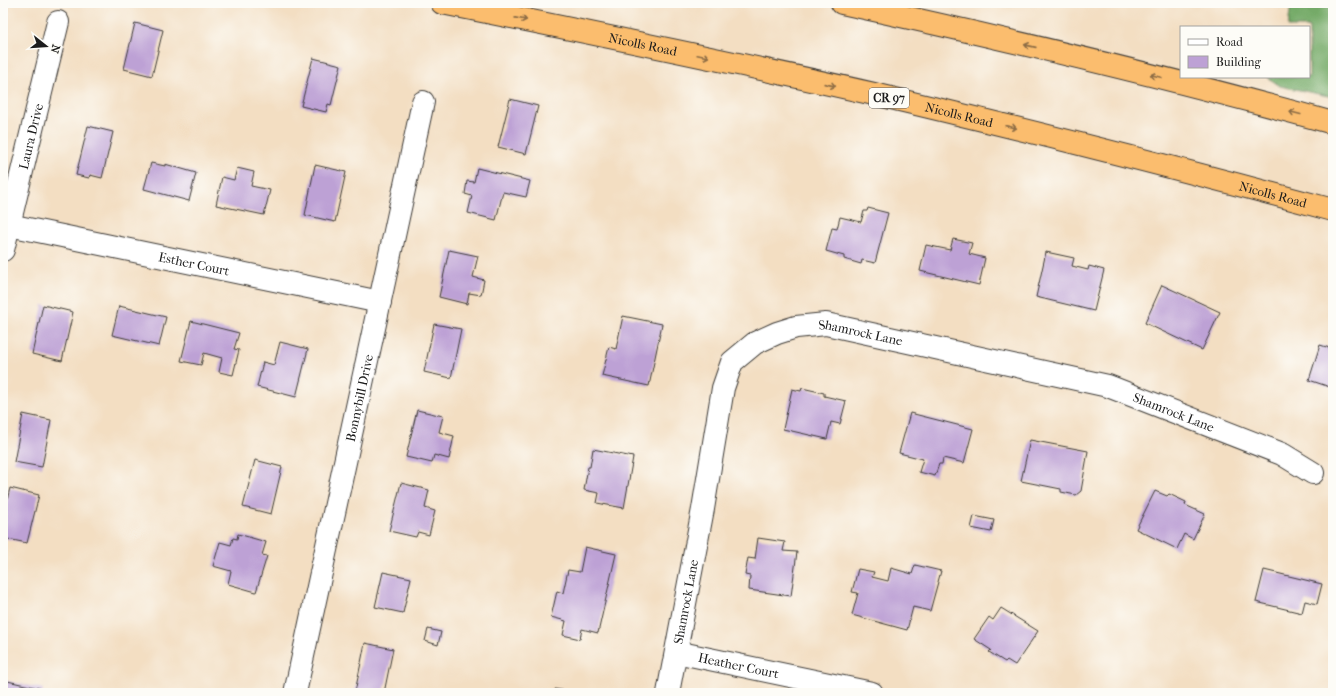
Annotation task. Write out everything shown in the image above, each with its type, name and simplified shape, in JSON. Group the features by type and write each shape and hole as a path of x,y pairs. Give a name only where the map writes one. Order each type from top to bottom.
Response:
{"highway":[{"name":"Nicolls Road","path":"442,3 702,56 874,94 1044,135 1333,210"},
{"path":"842,3 1084,58 1333,123"}],"street":[{"name":"Laura Drive","path":"3,250 58,22"},
{"name":"Bonnybill Drive","path":"295,693 423,102"},
{"name":"Esther Court","path":"9,225 380,302"},
{"name":"Shamrock Lane","path":"668,693 703,509 723,388 732,362 755,343 777,332 796,327 826,324 1108,386 1282,454 1313,473"},
{"name":"Heather Court","path":"676,652 872,693"}],"green space":[{"path":"1291,3 1333,3 1333,97 1280,86 1268,78 1310,78 1310,26 1288,26"}],"building":[{"path":"135,23 163,30 152,76 124,69"},
{"path":"313,58 341,65 331,105 328,104 326,112 301,106"},
{"path":"510,99 538,106 526,154 498,147"},
{"path":"88,126 113,132 102,178 90,175 89,178 76,175"},
{"path":"151,163 165,166 165,164 196,173 189,201 144,189"},
{"path":"315,165 346,172 335,222 305,215"},
{"path":"237,168 254,172 251,186 270,190 264,215 216,205 222,177 234,180"},
{"path":"477,168 530,181 526,197 503,192 496,220 468,213 472,196 465,194 467,181 474,182"},
{"path":"868,208 888,213 875,263 862,260 861,264 844,259 844,256 826,251 832,228 837,229 840,217 861,222 864,211 867,211"},
{"path":"953,239 972,243 969,254 985,258 979,285 920,271 926,245 950,250"},
{"path":"449,250 478,256 473,277 484,280 481,295 469,293 467,304 439,297"},
{"path":"1046,252 1074,258 1072,266 1088,270 1089,266 1104,270 1094,311 1036,297"},
{"path":"1162,285 1220,312 1202,350 1145,323"},
{"path":"43,305 73,312 62,361 32,354"},
{"path":"119,306 166,317 159,346 112,335"},
{"path":"623,316 662,324 649,386 602,376 609,347 616,349"},
{"path":"191,321 239,333 234,349 239,350 233,375 219,372 222,358 204,353 201,365 181,361"},
{"path":"434,324 461,329 451,378 424,372"},
{"path":"280,342 308,349 296,397 257,387 263,362 274,365"},
{"path":"1320,345 1333,349 1333,388 1309,380"},
{"path":"802,388 824,393 824,396 846,401 840,424 831,422 827,439 783,429 792,389 801,391"},
{"path":"417,410 443,416 439,432 454,436 449,459 434,455 432,463 406,457"},
{"path":"910,413 973,429 964,463 943,458 942,464 939,464 935,476 919,472 923,459 899,453"},
{"path":"23,414 51,420 42,467 14,462"},
{"path":"1030,440 1088,451 1081,491 1076,495 1061,492 1061,489 1021,481"},
{"path":"593,449 633,457 624,508 597,503 599,493 584,490"},
{"path":"255,460 282,467 271,514 243,507"},
{"path":"401,483 429,490 425,508 435,511 429,535 418,532 416,537 389,531"},
{"path":"10,488 39,495 27,543 3,538 3,517"},
{"path":"1155,491 1167,496 1169,494 1186,502 1185,505 1205,514 1193,539 1184,534 1177,549 1136,529"},
{"path":"974,516 994,520 991,532 971,528"},
{"path":"238,534 266,542 262,555 267,556 256,592 228,584 231,571 213,566 220,542 231,545 233,538 237,539"},
{"path":"758,538 785,542 783,551 797,552 791,596 749,590 750,576 745,575 748,558 755,559"},
{"path":"585,547 616,554 598,633 582,629 580,639 563,635 566,621 551,617 557,591 563,593 568,570 580,572"},
{"path":"915,565 941,571 930,611 913,607 907,630 852,615 858,593 852,592 858,569 874,572 872,577 888,581 891,568 912,574"},
{"path":"1264,570 1322,584 1317,604 1305,601 1302,613 1256,602"},
{"path":"383,572 411,578 403,613 375,607"},
{"path":"1001,608 1038,631 1015,665 1007,660 1005,662 989,652 991,650 974,639 989,617 993,620"},
{"path":"428,629 441,632 438,645 425,641"},
{"path":"365,643 393,649 384,693 355,692"},
{"path":"3,680 43,689 42,693 3,693"},
{"path":"555,689 573,692 573,693 555,693"}]}
